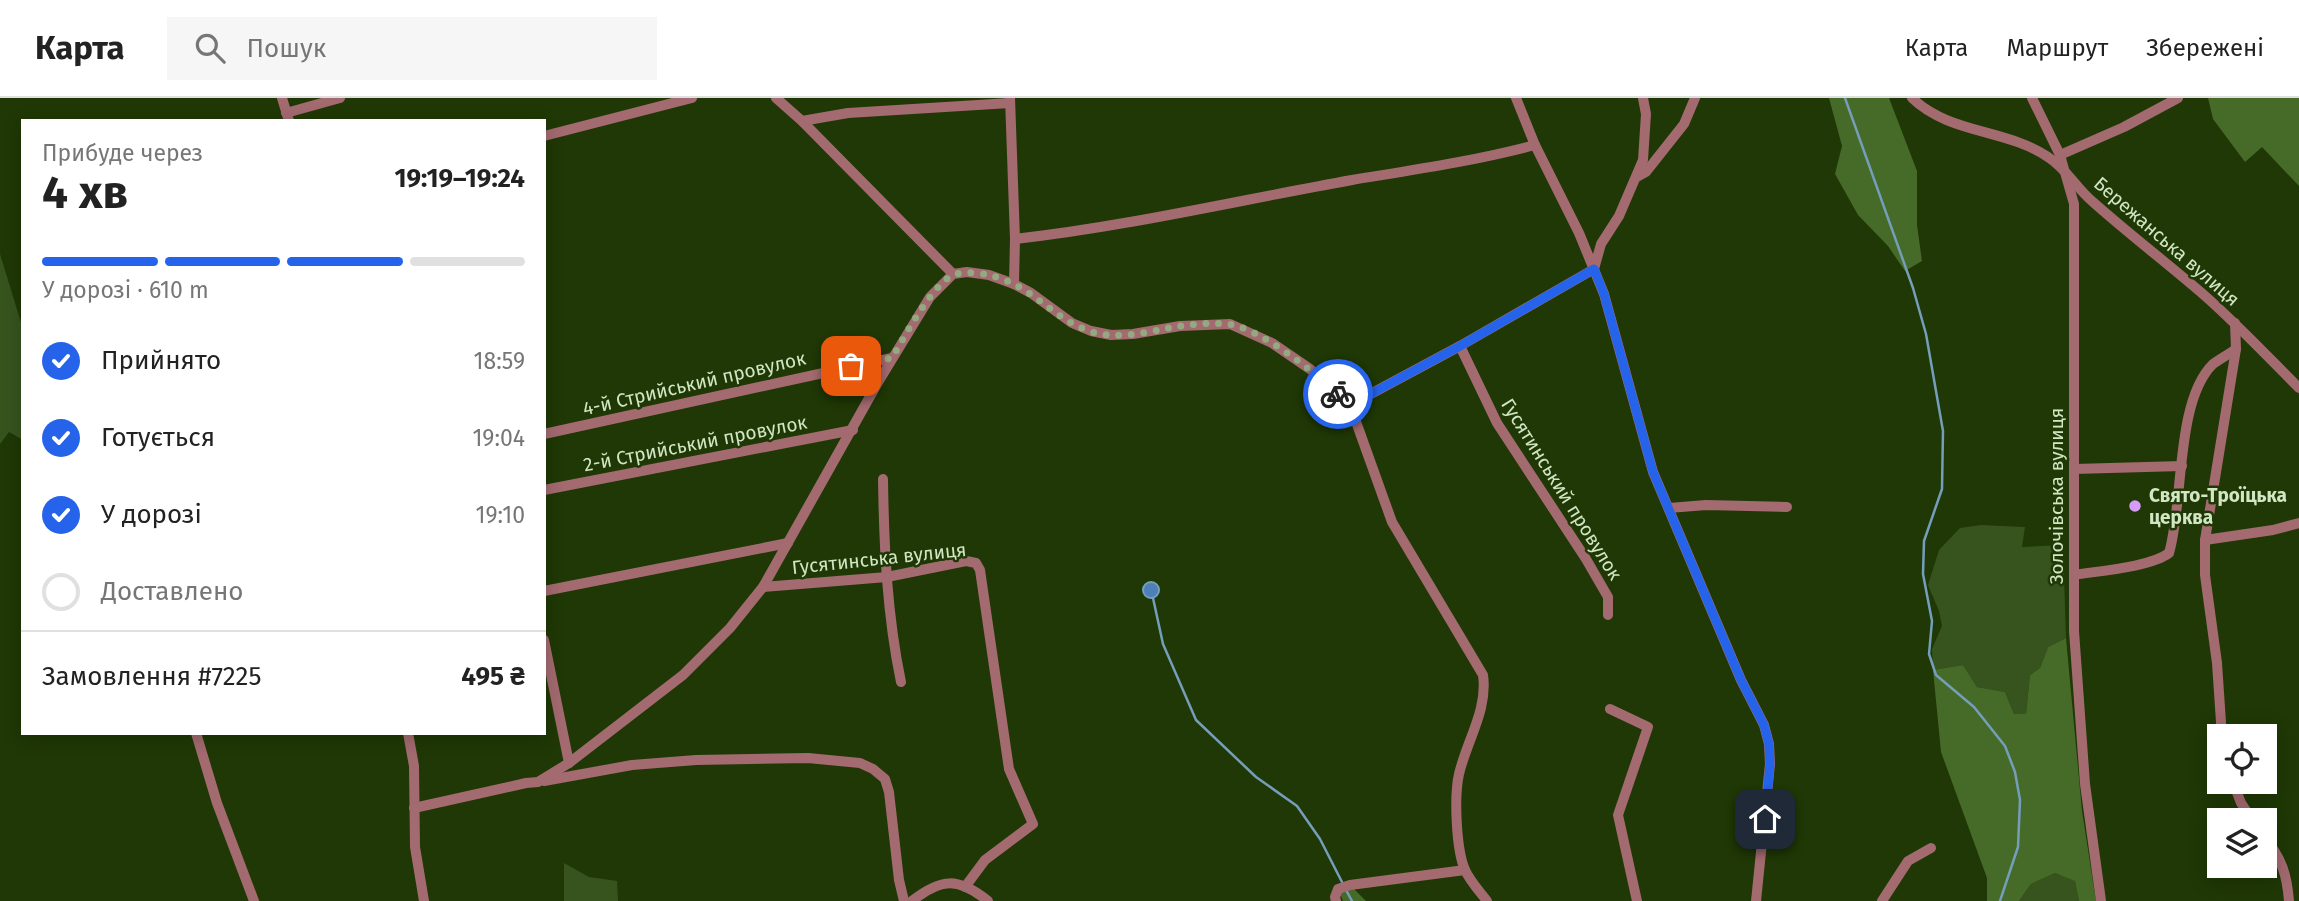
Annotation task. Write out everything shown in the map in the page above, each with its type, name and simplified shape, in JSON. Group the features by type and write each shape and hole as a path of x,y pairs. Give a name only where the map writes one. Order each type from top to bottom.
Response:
{"street":[{"path":"282,98 288,117 340,98"},
{"path":"546,135 692,98"},
{"path":"776,98 953,274 967,272 989,275 1014,284 1072,323 1111,335 1189,325 1230,324 1272,343 1296,359 1350,405 1392,522 1483,675 1485,689 1459,775 1456,814 1465,870 1488,901"},
{"path":"1516,98 1535,145 1579,233 1604,294 1653,472 1741,680 1764,725 1770,764 1756,901"},
{"path":"1350,405 1594,269 1601,244 1619,216 1637,177 1645,145 1646,114 1643,98"},
{"path":"1637,177 1646,172 1684,124 1695,98"},
{"name":"Бережанська вулиця","path":"1912,98 1922,108 1978,132 2035,149 2064,169 2089,200 2204,295 2299,388"},
{"name":"Золочівська вулиця","path":"2032,98 2060,155 2074,204 2074,631 2085,784 2101,901"},
{"path":"2060,155 2124,127 2178,98"},
{"path":"802,121 848,113 1010,100 1016,239 1014,284"},
{"path":"1016,239 1411,172 1535,145"},
{"name":"Гусятинська вулиця","path":"764,587 892,358 930,297 953,274"},
{"path":"2220,724 2217,663 2205,575 2205,540 2236,349 2235,323"},
{"name":"Гусятинський провулок","path":"1460,346 1497,423 1608,597 1608,615"},
{"path":"2074,575 2120,568 2167,555 2171,548 2190,415 2197,389 2213,365 2236,349"},
{"name":"4-й Стрийський провулок","path":"546,434 892,358"},
{"name":"2-й Стрийський провулок","path":"546,490 853,430"},
{"path":"2074,469 2182,466"},
{"path":"883,479 891,632 901,682"},
{"path":"1669,508 1706,505 1787,507"},
{"path":"2205,540 2273,530 2299,523"},
{"path":"546,591 788,543"},
{"name":"Гусятинська вулиця","path":"764,587 887,578 966,561 976,563 980,570 1009,769 1033,824 985,860 965,887"},
{"path":"538,782 569,763 684,675 730,628 764,587"},
{"path":"546,650 569,763"},
{"path":"1610,709 1648,727 1618,815 1637,901"},
{"path":"197,735 217,803 254,901"},
{"path":"408,735 414,766 415,847 424,901"},
{"path":"414,808 526,783 632,765 696,760 808,758 860,763 885,779 904,901"},
{"path":"1882,901 1908,862 1931,848"},
{"path":"2277,852 2287,879 2288,901"},
{"path":"1336,901 1335,897 1344,887 1465,870"},
{"path":"912,901 943,882 965,887 988,901"}],"green space":[{"path":"1829,98 1889,98 1917,171 1917,225 1922,261 1905,271 1888,246 1858,215 1835,174 1842,146"},
{"path":"2208,98 2299,98 2299,186 2262,147 2245,162 2213,119"},
{"path":"0,254 21,322 21,439 9,432 0,444"},
{"path":"1981,525 2025,527 2022,547 2063,545 2066,638 2048,647 2040,668 2030,675 2026,714 2014,714 2005,692 1977,687 1963,665 1933,670 1932,649 1942,626 1928,585 1939,550 1960,528"},
{"path":"2066,638 2082,811 2096,901 2079,901 2075,881 2055,873 2031,884 2019,901 1987,901 1987,878 1941,752 1933,670 1963,665 1977,687 2005,692 2014,714 2026,714 2030,675 2040,668 2048,647"},
{"path":"564,863 589,877 617,881 618,901 564,901"},
{"path":"2055,873 2075,880 2079,901 2019,901 2031,884"},
{"path":"1351,886 1366,901 1343,901 1339,891"}],"water":[{"path":"1151,582 1157,584 1157,596 1151,598 1145,596 1143,590 1145,584"}],"waterway":[{"path":"1845,98 1913,288 1926,334 1943,431 1942,489 1924,541 1923,574 1932,621 1929,654 1936,675 1974,707 2005,746 2015,772 2020,800 2018,847 2000,901"},
{"path":"1153,598 1163,644 1196,720 1256,777 1297,806 1320,839 1343,884"},
{"path":"1346,890 1352,901"}],"way so far":[{"path":"851,366 892,358 930,297 943,282 953,274 967,272 989,275 1014,284 1072,323 1111,335 1180,326 1230,324 1272,343 1310,369 1338,394"}],"place":[{"name":"Свято-Троїцька церква","path":"2135,506"}],"route":[{"path":"1338,394 1350,405 1594,269 1604,294 1653,472 1741,680 1764,725 1770,764 1765,819"}]}
